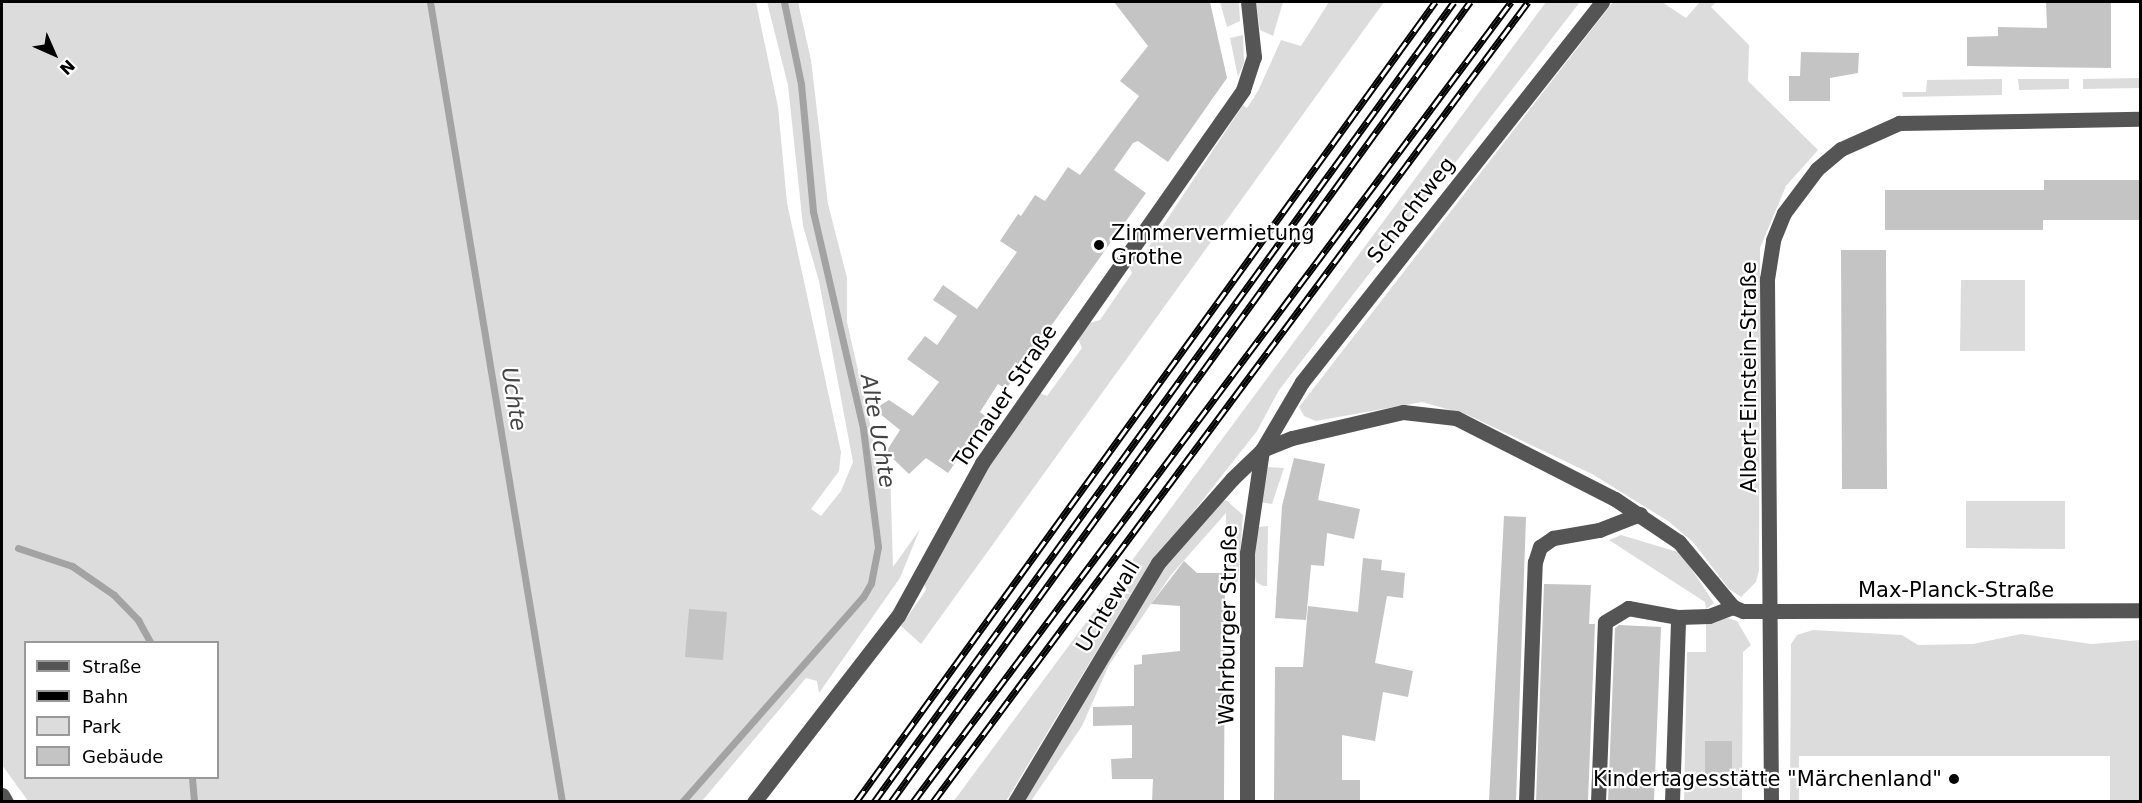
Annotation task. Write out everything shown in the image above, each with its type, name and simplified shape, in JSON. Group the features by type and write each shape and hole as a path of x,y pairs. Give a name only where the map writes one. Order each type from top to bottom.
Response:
{"street":[{"name":"Tornauer Straße","path":"754,801 898,616 982,463 1243,90 1254,57 1248,2"},
{"name":"Schachtweg","path":"1262,450 1302,382 1602,2"},
{"name":"Albert-Einstein-Straße","path":"1771,801 1767,279 1773,240 1799,189 1841,148 1899,123 2140,119"},
{"path":"1262,450 1349,424 1403,412 1428,411 1455,418 1507,441 1640,514 1685,548 1733,607 1709,616 1678,617 1628,608 1605,622 1598,801"},
{"name":"Uchtewall","path":"1015,801 1158,563 1262,450"},
{"name":"Wahrburger Straße","path":"1247,801 1247,553 1262,450"},
{"path":"1526,801 1535,562 1540,547 1553,538 1599,530 1640,514"},
{"name":"Max-Planck-Straße","path":"1733,607 1771,613 2140,610"},
{"path":"1672,801 1678,617"},
{"path":"2,795 6,801"}],"green space":[{"path":"2,2 756,2 778,107 787,203 841,452 839,471 811,509 821,516 841,491 853,462 819,281 803,226 788,85 767,2 798,2 811,60 828,204 847,278 847,322 876,450 886,452 890,467 893,567 920,529 900,578 819,693 817,681 806,678 702,801 28,801 2,765"},
{"path":"1220,2 1239,2 1240,21 1227,27"},
{"path":"1256,2 1283,2 1273,36 1260,30"},
{"path":"1329,2 1384,2 921,644 901,626 926,590 922,575 991,463 1040,393 1047,396 1082,348 1078,339 1089,323 1100,320 1132,273 1129,266 1137,254 1144,254 1243,105 1247,108 1258,91 1281,40 1301,46"},
{"path":"1546,2 1580,2 1279,390 1257,431 1139,581 1006,801 953,802"},
{"path":"1613,2 1662,2 1686,18 1700,2 1716,2 1711,7 1749,45 1748,81 1818,150 1786,186 1760,248 1759,570 1756,582 1741,597 1729,589 1693,542 1668,521 1592,474 1468,415 1422,402 1316,421 1304,416 1299,407"},
{"path":"1243,35 1244,63 1238,77 1230,38"},
{"path":"2140,78 2140,88 2083,89 2083,79"},
{"path":"2002,79 2002,95 1903,97 1902,92 1926,92 1927,80"},
{"path":"2018,79 2069,79 2069,89 2019,90"},
{"path":"1961,280 2025,280 2025,351 1960,351"},
{"path":"1268,467 1284,468 1272,504 1260,502"},
{"path":"1226,500 1243,515 1238,581 1225,590 1226,513 1171,575 1109,665 1082,726 1031,801 1024,802 1143,592 1216,504"},
{"path":"1966,501 2065,501 2065,549 1966,548"},
{"path":"1268,526 1267,586 1263,586 1256,582 1252,558 1259,527"},
{"path":"1621,535 1681,553 1714,603 1706,609 1705,602 1609,540"},
{"path":"1728,618 1737,621 1751,645 1743,652 1742,801 1684,802 1687,652 1706,652 1706,623"},
{"path":"1813,630 1902,635 1918,645 1973,644 2021,634 2091,644 2140,640 2140,801 2110,801 2110,756 1799,756 1799,801 1790,801 1791,644 1797,635"}],"building":[{"path":"1114,2 1210,2 1227,78 1168,162 1138,141 1133,143 1114,170 1146,193 1006,389 998,384 980,412 985,416 976,433 948,473 926,458 909,474 886,452 900,430 874,409 889,400 913,416 939,382 907,359 925,336 937,345 957,316 933,300 943,285 977,309 1017,252 1000,241 1018,214 1021,216 1035,195 1045,201 1068,167 1080,175 1139,96 1120,81 1148,46"},
{"path":"2046,2 2111,2 2111,68 1967,66 1967,37 1998,36 1998,27 2047,28"},
{"path":"1801,52 1859,53 1858,73 1830,78 1830,101 1789,101 1789,76 1800,76"},
{"path":"2044,180 2140,180 2140,220 2043,220 2043,230 1885,230 1885,190 2044,190"},
{"path":"1841,250 1886,250 1887,489 1842,489"},
{"path":"1294,458 1325,464 1318,500 1360,509 1354,539 1327,533 1324,566 1311,565 1306,620 1275,618 1282,506"},
{"path":"1504,516 1526,517 1516,801 1489,801"},
{"path":"1363,558 1382,560 1381,570 1405,573 1403,598 1387,596 1375,663 1413,671 1408,697 1383,692 1375,741 1342,735 1342,780 1360,780 1360,801 1274,801 1275,667 1303,667 1308,606 1358,612"},
{"path":"1184,561 1197,573 1225,573 1224,801 1152,801 1153,779 1112,779 1111,759 1132,758 1132,725 1093,726 1093,707 1134,706 1134,665 1142,664 1142,655 1180,651 1180,606 1151,604"},
{"path":"1544,584 1591,585 1589,624 1595,624 1588,801 1536,801"},
{"path":"689,609 727,612 723,660 685,657"},
{"path":"1619,625 1661,627 1654,801 1608,801 1615,628"},
{"path":"1705,741 1732,741 1732,775 1705,775"}],"waterway":[{"name":"Uchte","path":"430,2 562,802"},
{"name":"Alte Uchte","path":"682,802 863,597 871,583 878,547 863,428 813,211 801,84 784,2"},
{"path":"18,548 72,566 114,595 138,620 149,641"},
{"path":"192,779 194,802"}],"railway":[{"path":"856,802 1435,2"},
{"path":"874,802 1454,2"},
{"path":"891,802 1470,2"},
{"path":"913,802 1511,2"},
{"path":"933,802 1528,2"}],"place":[{"name":"Zimmervermietung Grothe","path":"1099,245"},
{"name":"Kindertagesstätte \"Märchenland\"","path":"1954,779"}]}
